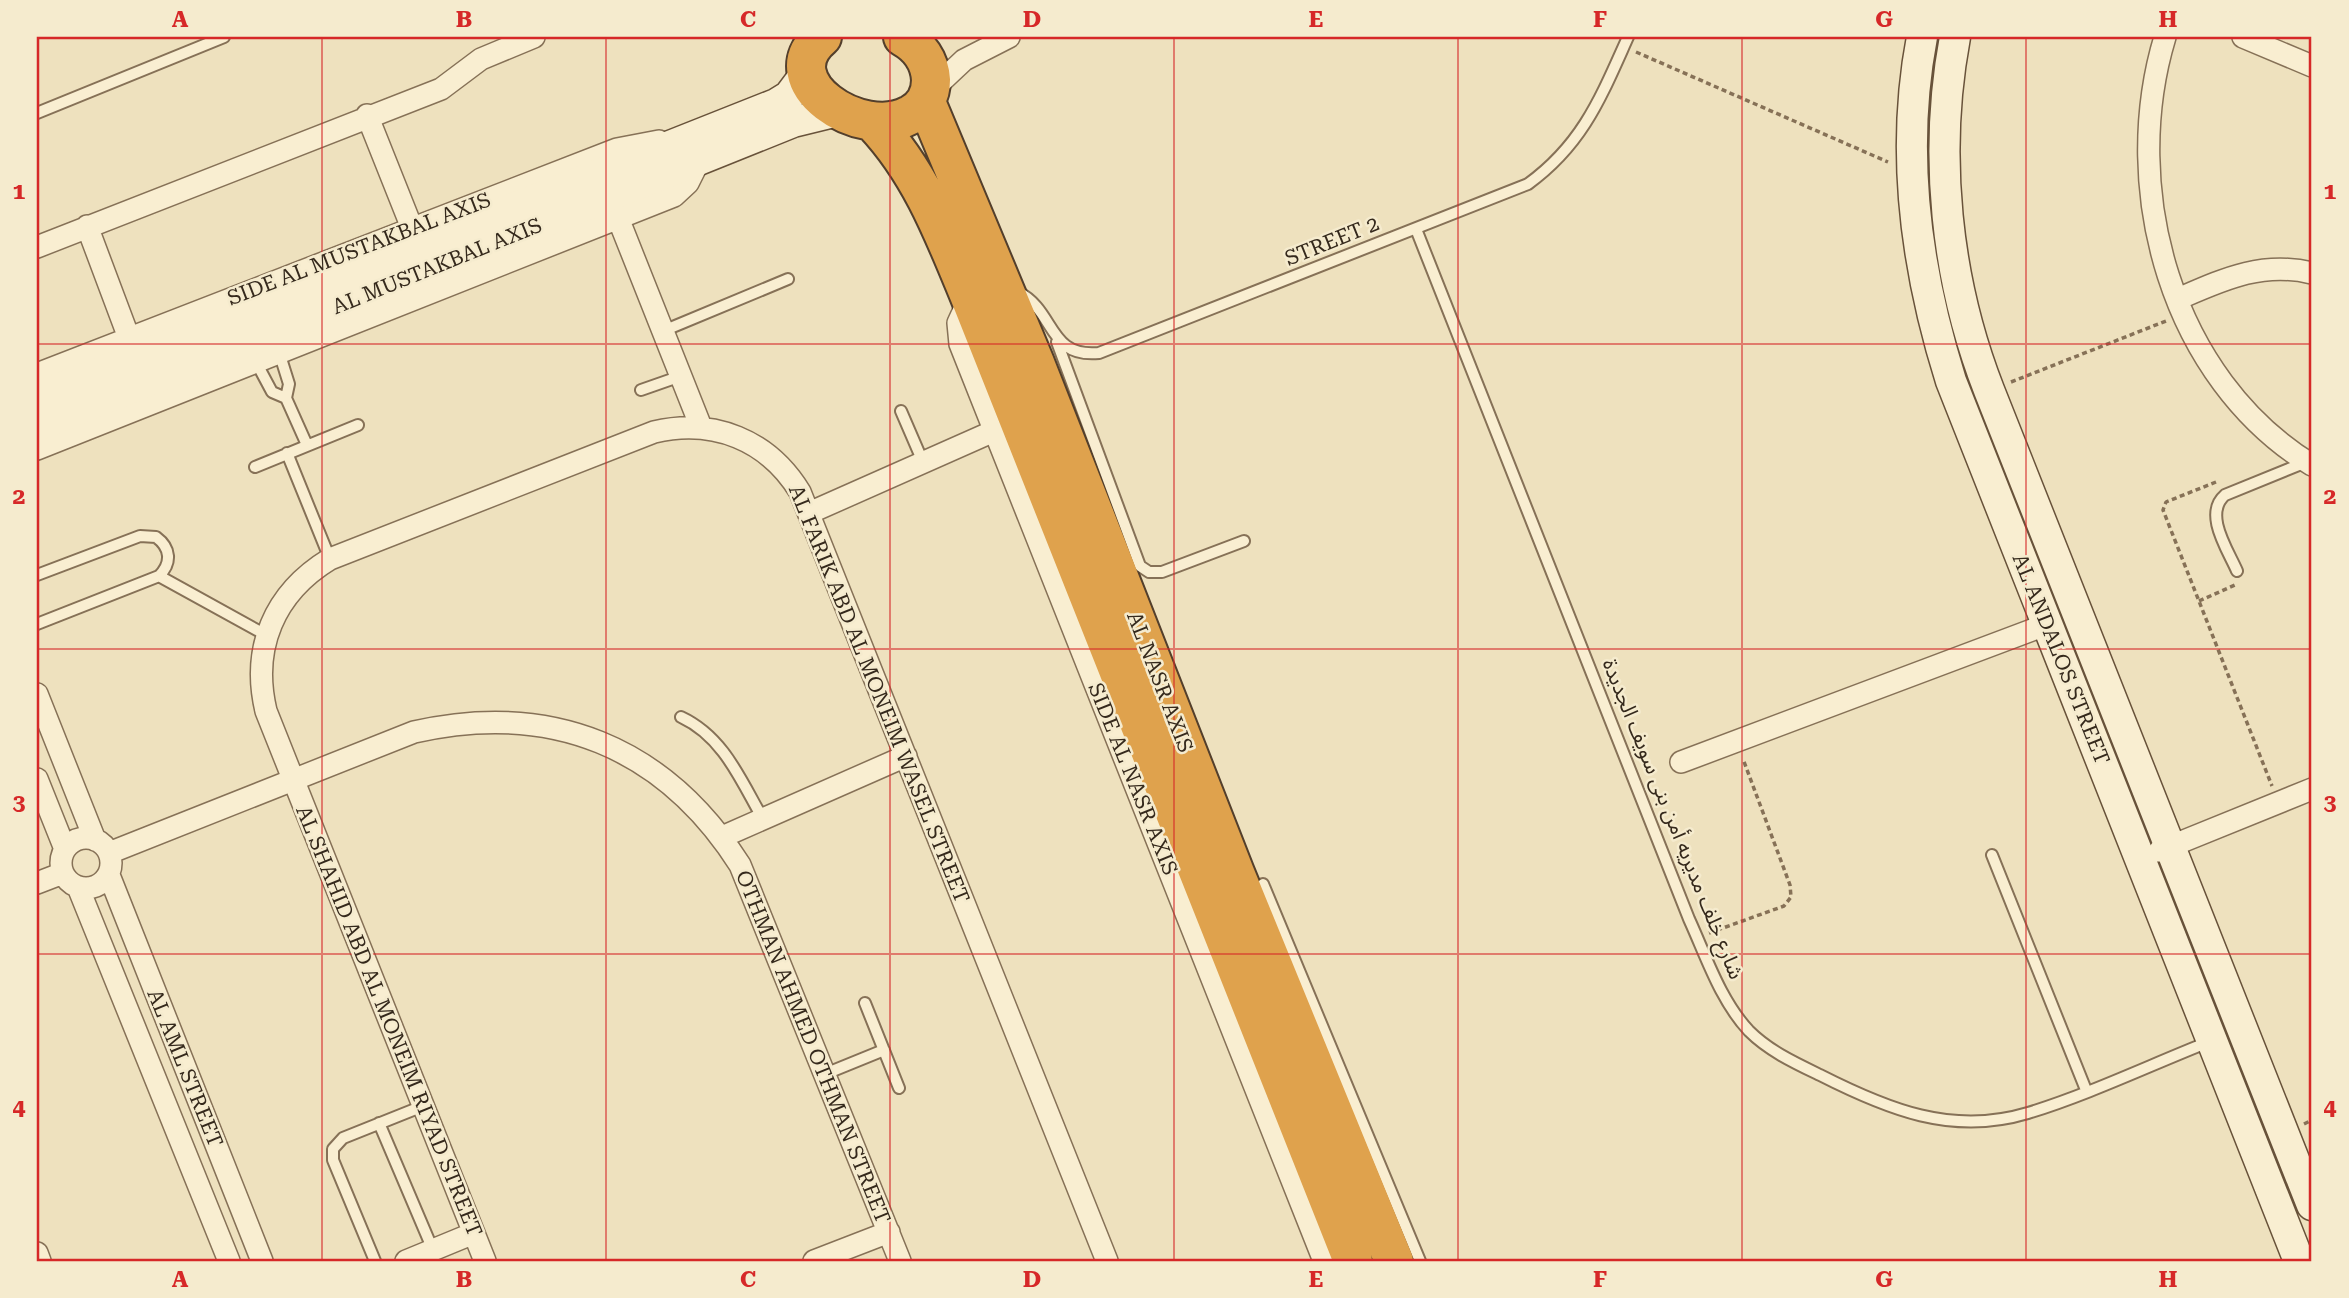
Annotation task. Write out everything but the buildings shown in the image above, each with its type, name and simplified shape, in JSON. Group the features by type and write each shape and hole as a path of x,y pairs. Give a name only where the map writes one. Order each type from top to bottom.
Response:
{"highway":[{"name":"AL NASR AXIS","path":"903,37 919,49 930,70 928,98 950,161 986,292 1394,1261"},
{"path":"807,50 819,94 838,111 874,123 907,117 928,98"},
{"name":"AL NASR AXIS","path":"874,123 915,174 986,292"},
{"path":"915,174 950,161"},
{"name":"AL NASR AXIS","path":"1233,881 1353,1261"}],"street":[{"path":"37,247 367,115 441,89 490,45 534,37"},
{"path":"928,98 964,60 1009,37"},
{"name":"AL ANDALOS STREET","path":"1922,37 1913,124 1913,172 1919,251 1937,338 1951,381 2299,1261"},
{"name":"AL ANDALOS STREET","path":"1955,37 1945,126 1947,204 1959,288 1989,390 2312,1205"},
{"path":"2165,37 2152,86 2147,167 2154,221 2181,306 2204,351 2237,398 2277,439 2309,464"},
{"path":"2243,37 2312,66"},
{"name":"AL MUSTAKBAL AXIS","path":"37,426 692,150 789,96 807,50"},
{"name":"AL MUSTAKBAL AXIS","path":"37,397 444,225 692,150 838,111"},
{"path":"367,115 412,228"},
{"path":"37,449 680,193 692,150"},
{"path":"618,218 701,427"},
{"name":"SIDE AL MUSTAKBAL AXIS","path":"37,374 412,228 444,225"},
{"path":"87,226 129,338"},
{"path":"2181,306 2222,279 2258,269 2295,269 2312,273"},
{"name":"SIDE AL NASR AXIS","path":"986,292 958,323 958,337 1324,1261"},
{"name":"AL FARIK ABD AL MONEIM WASEL STREET","path":"294,780 262,692 262,654 273,616 290,591 313,570 330,559 654,432 701,427 739,437 771,456 792,479 809,513 1107,1261"},
{"path":"809,513 994,431"},
{"path":"1681,762 2048,624"},
{"path":"37,694 112,864 108,875 92,887 71,880 37,883"},
{"name":"OTHMAN AHMED OTHMAN STREET","path":"102,846 294,780 414,732 459,723 517,722 585,736 647,766 692,802 722,837 754,895 900,1261"},
{"path":"722,837 906,756"},
{"path":"37,779 65,849"},
{"name":"AL SHAHID ABD AL MONEIM RIYAD STREET","path":"294,780 485,1261"},
{"path":"2141,858 2312,789"},
{"path":"71,880 61,865 65,849 75,840 102,846"},
{"name":"AL AML STREET","path":"108,875 262,1261"},
{"name":"AL AML STREET","path":"71,880 229,1261"},
{"path":"2213,1040 2242,1029"},
{"path":"814,1261 889,1232"},
{"path":"406,1261 474,1233"},
{"path":"37,1252 40,1261"}],"lane":[{"path":"37,113 224,37"},
{"name":"STREET 2","path":"1056,340 1080,353 1099,353 1528,184 1545,172 1586,126 1626,42"},
{"name":"شارع خلف مديريه أمن بنى سويف الجديدة","path":"1416,229 1689,919 1725,996 1748,1030 1778,1055 1880,1105 1945,1120 1988,1120 2028,1113 2213,1040"},
{"path":"663,331 788,279"},
{"path":"986,292 1026,296 1035,304 1056,340 1140,565 1149,572 1162,572 1244,541"},
{"path":"279,352 289,384 286,398 307,445"},
{"path":"256,362 272,393 286,398"},
{"path":"641,390 681,376"},
{"path":"901,411 923,462"},
{"path":"255,467 358,425"},
{"path":"287,453 330,559"},
{"path":"2237,571 2216,520 2217,505 2225,495 2309,464"},
{"path":"37,575 148,535 162,542 169,555 168,563 159,576 37,624"},
{"path":"159,576 266,635"},
{"path":"681,718 701,728 724,751 763,819"},
{"path":"1992,855 2086,1090"},
{"path":"1233,881 1420,1261"},
{"path":"864,1003 899,1088"},
{"path":"825,1074 884,1050"},
{"path":"375,1261 332,1154 335,1144 343,1138 423,1106"},
{"path":"379,1123 433,1250"}],"path":[{"path":"1626,42 1913,172"},
{"path":"1989,390 2181,306"},
{"path":"2217,482 2166,502 2163,507 2279,803"},
{"path":"2199,601 2232,588 2237,582 2237,571"},
{"path":"1689,919 1699,931 1715,932 1784,906 1791,897 1790,885 1736,741"}]}
